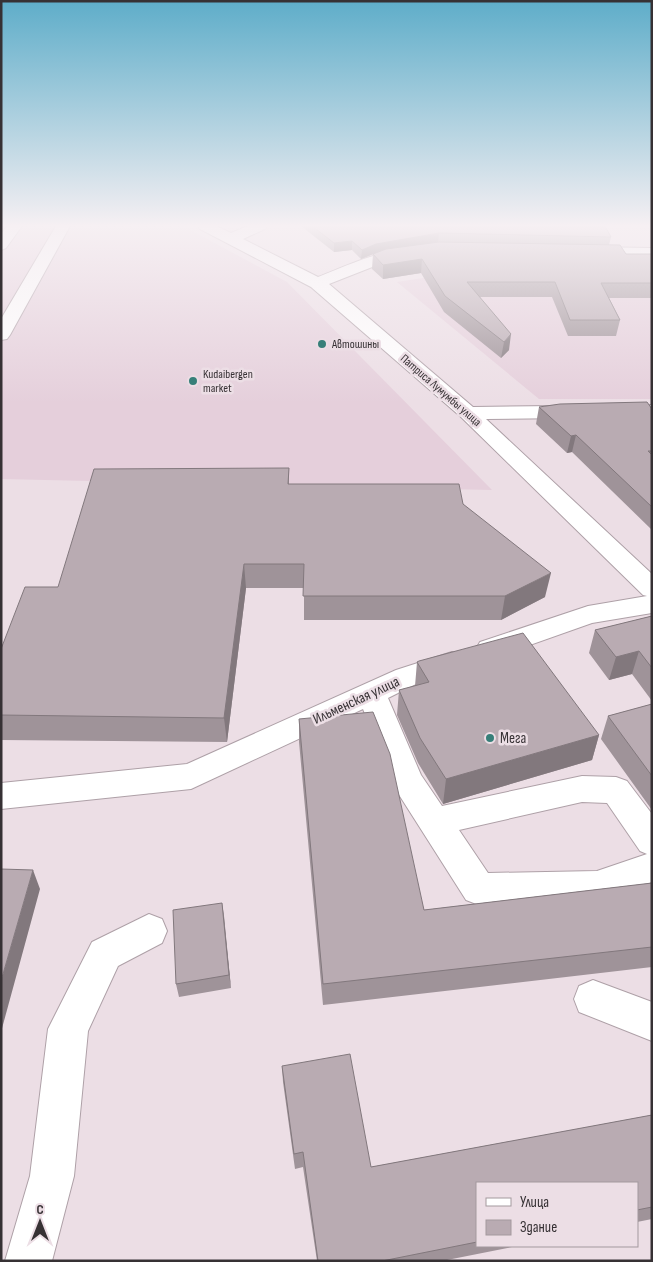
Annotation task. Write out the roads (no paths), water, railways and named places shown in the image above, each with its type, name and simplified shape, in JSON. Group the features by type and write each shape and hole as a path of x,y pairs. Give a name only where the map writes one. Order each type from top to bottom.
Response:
{"street":[{"path":"1,335 30,285"},
{"name":"Патриса Лумумбы улица","path":"319,285 468,413 652,589"},
{"path":"468,413 652,411"},
{"name":"Ильменская улица","path":"1,796 191,776 406,677 588,615 652,604"},
{"path":"371,693 407,780 479,889 597,888 652,867"},
{"path":"434,822 582,789 616,790 652,840"},
{"path":"28,1261 52,1176 68,1029 105,954 149,932"},
{"path":"593,999 652,1022"}],"place":[{"name":"Автошины","path":"322,344"},
{"name":"Kudaibergen market","path":"193,381"},
{"name":"Мега","path":"490,738"}]}
